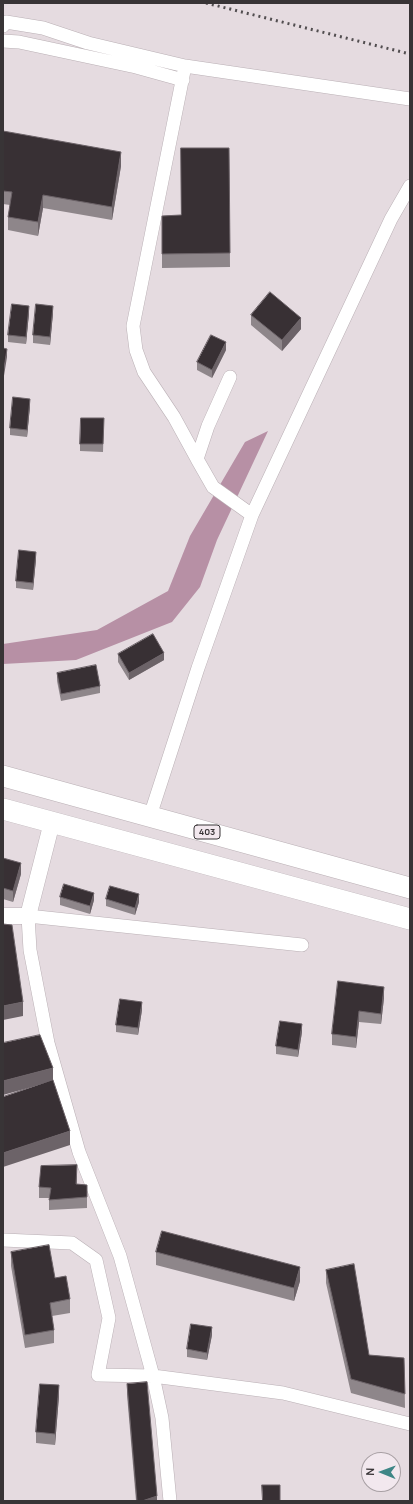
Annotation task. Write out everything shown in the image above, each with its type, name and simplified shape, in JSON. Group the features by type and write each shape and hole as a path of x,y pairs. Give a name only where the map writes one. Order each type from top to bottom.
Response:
{"highway":[{"name":"403","path":"3,776 410,888"},
{"path":"3,809 410,919"}],"street":[{"path":"4,23 43,28 88,43 185,66 410,99"},
{"path":"3,41 19,42 183,80"},
{"path":"185,66 133,326 136,350 144,372 174,417 213,487 247,511"},
{"path":"150,816 247,511 391,220 410,186"},
{"path":"197,459 208,426 230,377"},
{"path":"52,822 28,916 30,950 48,1043 79,1152 120,1256 153,1376 162,1418 170,1501"},
{"path":"3,916 28,916 302,945"},
{"path":"3,1240 72,1243 96,1260 109,1318 98,1375 153,1376 283,1393 410,1424"}],"shaded area":[{"path":"268,431 217,540 200,587 172,622 76,660 3,664 3,644 97,630 168,591 190,536 245,442"}],"building":[{"path":"3,131 121,152 112,207 43,195 38,222 8,217 12,192 3,191"},
{"path":"181,148 229,148 230,253 162,254 162,216 181,215"},
{"path":"270,292 301,318 282,340 251,315"},
{"path":"12,304 29,306 26,337 8,335"},
{"path":"36,304 53,306 50,337 33,335"},
{"path":"211,335 226,342 212,370 197,362"},
{"path":"3,348 7,349 3,375"},
{"path":"13,397 30,399 27,430 10,428"},
{"path":"81,418 104,418 103,444 80,444"},
{"path":"19,550 36,552 33,583 16,581"},
{"path":"153,634 164,653 129,673 118,654"},
{"path":"96,665 100,686 61,694 57,673"},
{"path":"3,858 21,863 13,891 3,888"},
{"path":"64,884 94,893 90,906 60,897"},
{"path":"110,886 139,894 135,908 106,899"},
{"path":"3,924 12,925 23,1002 3,1006"},
{"path":"338,981 384,987 381,1014 359,1011 356,1037 332,1034"},
{"path":"120,999 142,1002 138,1028 116,1025"},
{"path":"280,1021 302,1024 298,1050 276,1046"},
{"path":"40,1035 53,1068 3,1081 3,1043"},
{"path":"53,1080 70,1131 3,1153 3,1097"},
{"path":"77,1165 76,1184 87,1185 87,1197 49,1200 51,1188 39,1187 41,1166"},
{"path":"162,1231 300,1267 294,1288 156,1252"},
{"path":"49,1245 55,1278 66,1276 70,1299 50,1303 54,1330 25,1335 11,1252"},
{"path":"354,1264 369,1355 404,1358 405,1394 351,1379 326,1270"},
{"path":"191,1324 212,1327 207,1353 187,1349"},
{"path":"147,1382 157,1496 142,1501 137,1501 127,1384"},
{"path":"40,1384 59,1385 55,1434 36,1432"},
{"path":"262,1485 280,1485 280,1501 263,1501"}],"railway":[{"path":"206,3 410,54"}]}
